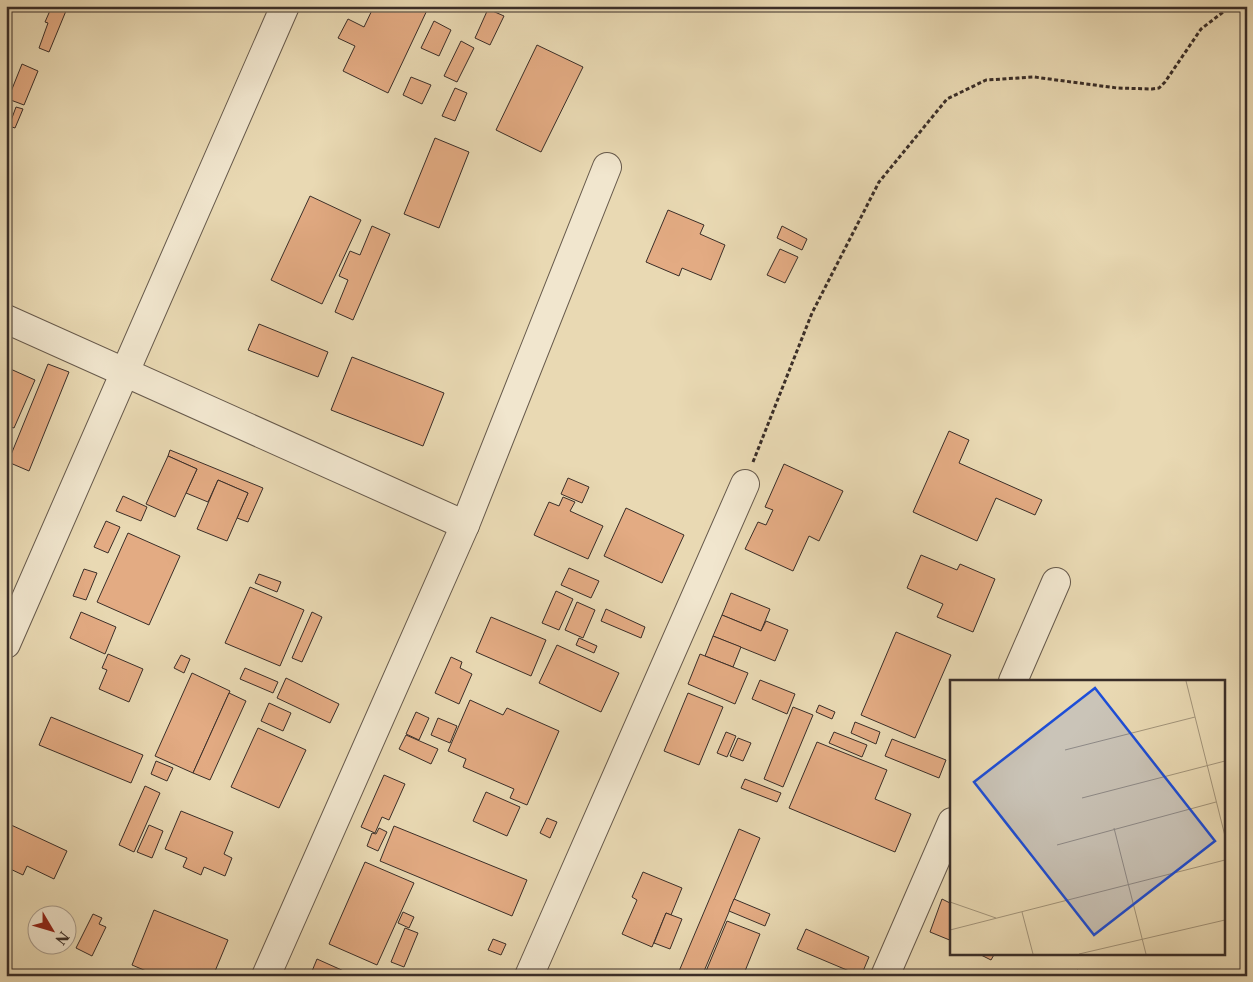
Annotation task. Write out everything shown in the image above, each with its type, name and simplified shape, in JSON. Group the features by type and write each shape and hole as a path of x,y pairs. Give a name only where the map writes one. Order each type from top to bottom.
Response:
{"street":[{"path":"6,644 285,6"},
{"path":"266,976 464,525 607,167"},
{"path":"6,319 464,525"},
{"path":"529,976 745,484"},
{"path":"1013,680 1056,582"},
{"path":"885,976 950,827"}],"path":[{"path":"745,484 812,313 879,182 946,99 986,80 1034,77 1117,88 1159,88 1166,82 1201,29 1231,6"}],"building":[{"path":"52,6 68,6 49,52 39,48 48,23 45,22"},
{"path":"374,6 429,6 388,93 343,71 355,46 338,38 348,19 364,27"},
{"path":"488,9 504,16 490,45 475,38"},
{"path":"434,21 451,30 439,56 421,48"},
{"path":"461,41 474,48 457,82 444,76"},
{"path":"537,45 583,67 541,152 496,130"},
{"path":"22,64 38,71 24,105 8,99"},
{"path":"411,77 431,85 422,104 403,95"},
{"path":"455,88 467,93 455,121 442,116"},
{"path":"16,107 23,109 15,128 9,126"},
{"path":"435,138 469,152 439,228 404,214"},
{"path":"310,196 361,220 322,304 271,280"},
{"path":"668,210 704,225 700,234 725,245 711,280 682,268 679,276 646,262"},
{"path":"372,226 390,234 353,320 335,312 348,280 339,276 350,251 360,255"},
{"path":"782,226 807,239 802,250 777,238"},
{"path":"780,249 798,257 785,283 767,275"},
{"path":"259,324 328,352 318,377 248,350"},
{"path":"352,357 444,393 423,446 331,410"},
{"path":"48,364 69,372 29,471 8,462"},
{"path":"6,367 35,380 14,428 6,425"},
{"path":"949,431 969,440 959,463 1042,500 1035,515 996,498 977,541 913,512"},
{"path":"170,450 263,488 248,522 237,518 248,493 218,480 208,502 186,493 197,469 168,456"},
{"path":"168,456 197,469 175,517 146,504"},
{"path":"784,464 843,491 819,541 809,536 793,571 745,549 758,522 766,525 773,510 765,507"},
{"path":"568,478 589,487 582,503 561,494"},
{"path":"218,480 248,493 227,541 197,529"},
{"path":"123,496 147,507 141,521 116,511"},
{"path":"563,497 575,502 570,511 603,526 588,559 534,535 549,502 559,506"},
{"path":"626,508 684,535 662,583 604,556"},
{"path":"106,521 120,527 108,553 94,547"},
{"path":"128,533 180,556 149,625 97,602"},
{"path":"921,555 957,570 960,564 995,579 973,632 937,617 943,604 907,588"},
{"path":"569,568 599,581 591,598 561,585"},
{"path":"84,569 97,573 86,600 73,596"},
{"path":"259,574 281,582 277,592 255,583"},
{"path":"250,587 304,610 280,666 225,643"},
{"path":"556,591 573,599 559,630 542,623"},
{"path":"731,593 770,609 761,631 722,615"},
{"path":"577,602 595,610 583,638 565,630"},
{"path":"606,609 645,627 641,638 601,621"},
{"path":"81,612 116,627 105,654 70,638"},
{"path":"312,612 322,617 302,662 292,658"},
{"path":"722,615 761,631 766,621 788,630 775,661 713,636"},
{"path":"491,617 546,640 531,676 476,652"},
{"path":"896,632 951,655 915,738 861,715"},
{"path":"713,636 741,647 733,667 705,656"},
{"path":"579,638 597,646 594,653 576,645"},
{"path":"557,645 619,673 601,712 539,683"},
{"path":"108,654 143,669 129,702 99,689 107,670 102,668"},
{"path":"700,654 748,673 735,704 688,684"},
{"path":"181,655 190,659 184,673 174,668"},
{"path":"451,657 462,662 460,668 472,674 459,704 435,693"},
{"path":"245,668 278,682 273,693 240,679"},
{"path":"192,673 230,691 193,773 155,756"},
{"path":"286,678 339,704 330,723 277,698"},
{"path":"760,680 795,694 787,714 752,699"},
{"path":"229,693 246,701 210,780 193,773"},
{"path":"688,693 723,707 699,765 664,751"},
{"path":"470,700 503,715 507,708 559,731 527,805 510,798 514,789 463,767 466,759 448,751"},
{"path":"269,703 291,713 283,731 261,721"},
{"path":"819,705 835,712 832,719 816,712"},
{"path":"793,707 813,715 783,787 764,779"},
{"path":"416,712 429,718 419,740 406,734"},
{"path":"51,717 143,755 131,783 39,745"},
{"path":"438,718 457,726 450,743 431,735"},
{"path":"855,722 880,732 876,744 851,733"},
{"path":"258,728 306,750 279,808 231,787"},
{"path":"726,732 736,736 727,757 717,753"},
{"path":"834,732 867,745 862,757 829,743"},
{"path":"406,735 438,749 431,764 399,749"},
{"path":"738,738 751,743 743,761 730,756"},
{"path":"892,739 946,760 939,778 885,756"},
{"path":"817,742 887,770 875,799 911,814 895,852 789,808"},
{"path":"156,761 173,768 167,781 151,774"},
{"path":"384,775 405,784 389,820 382,817 375,833 361,827"},
{"path":"745,779 781,793 777,802 741,788"},
{"path":"145,786 160,793 134,852 119,845"},
{"path":"486,792 520,807 507,836 473,821"},
{"path":"181,811 233,832 224,854 232,858 225,876 204,867 201,875 183,867 187,858 165,849"},
{"path":"547,818 557,822 550,838 540,833"},
{"path":"9,824 67,851 54,879 27,866 23,875 6,867 6,830"},
{"path":"149,825 163,831 152,858 137,852"},
{"path":"394,826 527,880 512,916 380,861"},
{"path":"379,828 387,832 378,851 367,846 372,833 376,834"},
{"path":"739,829 760,838 702,976 677,976"},
{"path":"365,862 414,883 377,965 329,944"},
{"path":"643,872 682,888 671,915 666,913 652,947 622,934 637,900 632,897"},
{"path":"734,899 770,914 765,926 729,911"},
{"path":"942,899 950,903 950,940 930,932"},
{"path":"154,910 228,940 213,976 158,976 132,965"},
{"path":"403,912 414,917 409,928 398,923"},
{"path":"666,913 682,919 670,949 654,943"},
{"path":"93,914 102,918 99,924 106,927 92,956 78,949 78,944"},
{"path":"727,921 760,934 743,976 704,976"},
{"path":"405,928 418,933 404,967 391,962"},
{"path":"806,929 869,957 861,976 797,949"},
{"path":"493,939 506,944 501,955 488,950"},
{"path":"979,954 994,954 991,960"},
{"path":"317,959 355,976 310,976"},
{"path":"1077,970 1090,976 1074,976"}]}
